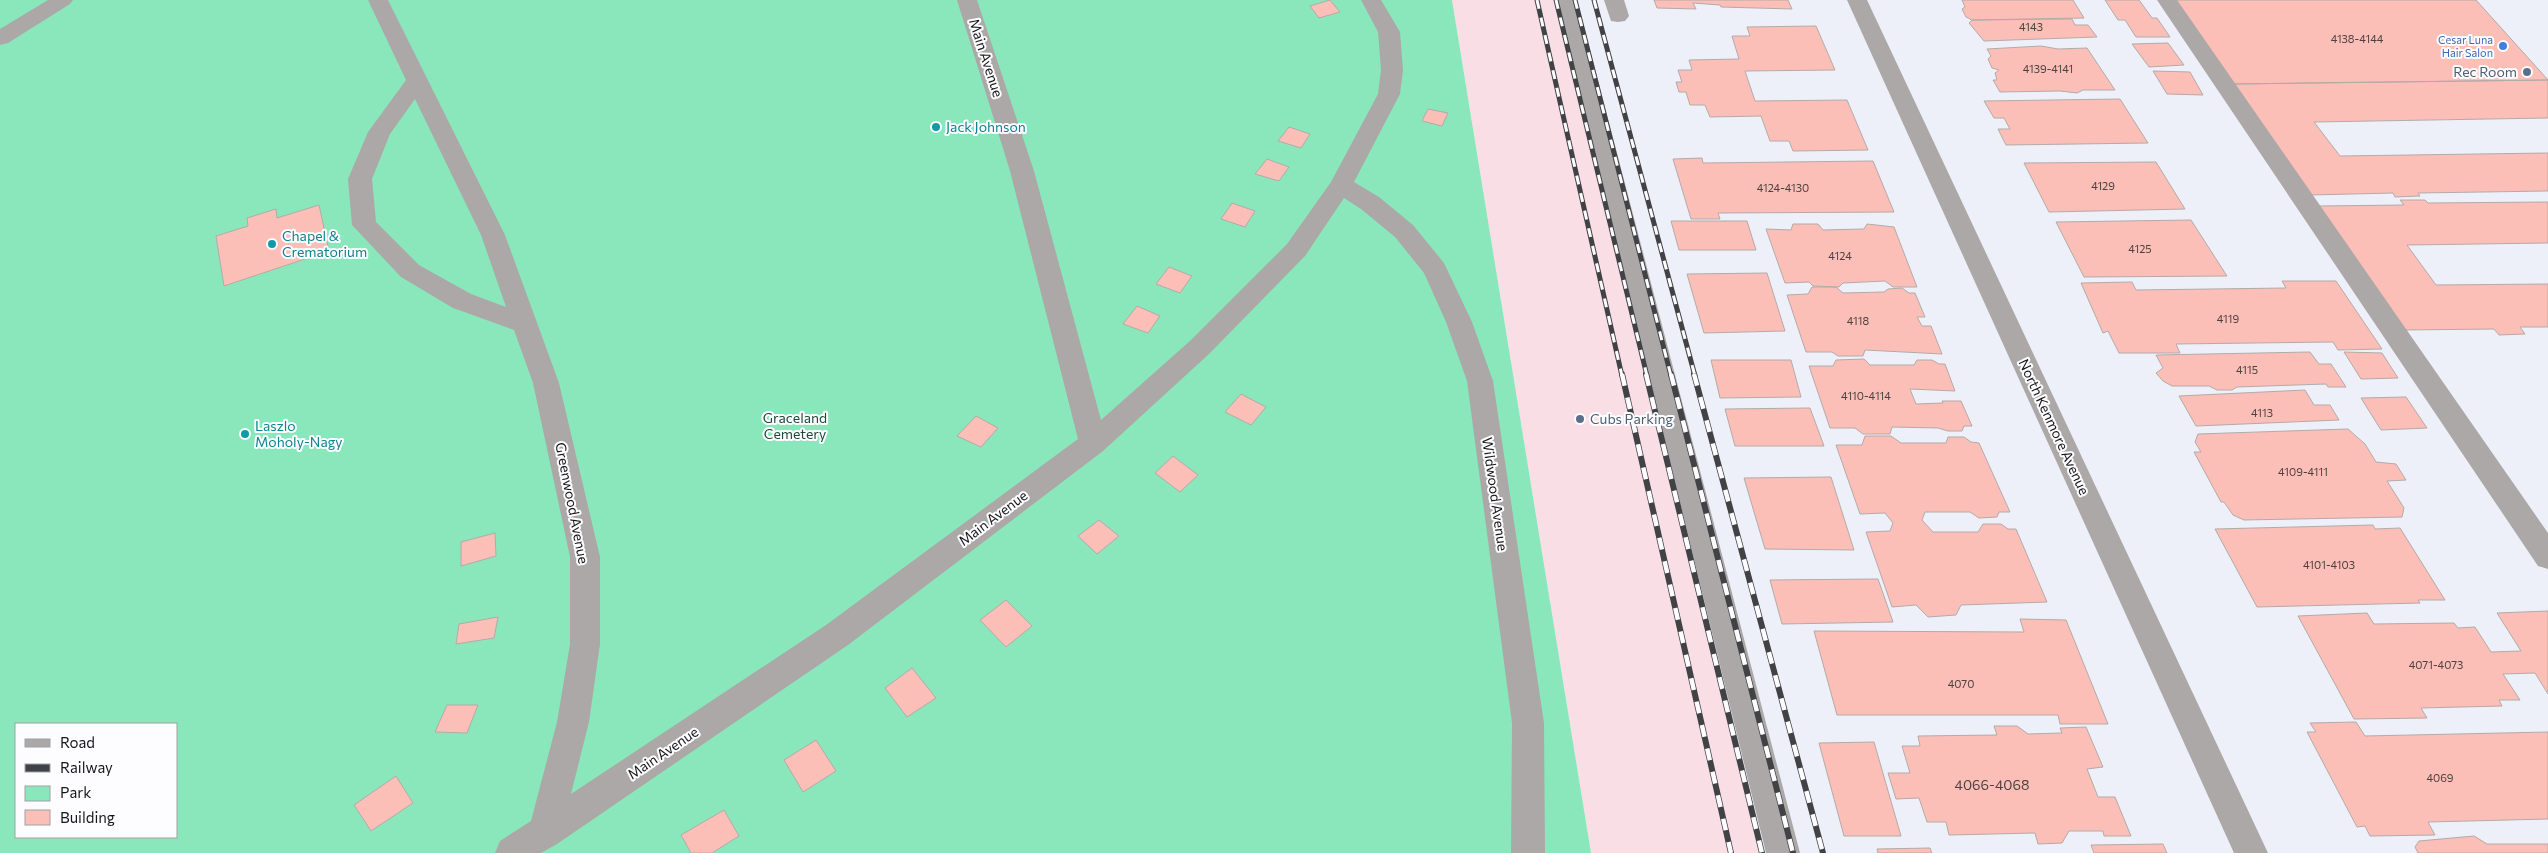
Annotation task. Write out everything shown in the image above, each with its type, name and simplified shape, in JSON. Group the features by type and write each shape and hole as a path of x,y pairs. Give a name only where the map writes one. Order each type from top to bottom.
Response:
{"street":[{"path":"0,38 63,0"},
{"name":"Greenwood Avenue","path":"378,0 493,235 546,383 585,557 586,644 573,722 545,832"},
{"name":"Main Avenue","path":"512,853 837,636 1093,443 1022,171 967,0"},
{"path":"1093,443 1200,347 1296,250 1341,185 1389,94 1392,70 1389,32 1371,0"},
{"path":"1567,0 1783,853"},
{"name":"North Kenmore Avenue","path":"1857,0 2251,853"},
{"path":"2167,0 2548,557"},
{"path":"417,80 379,132 360,179 364,225 410,272 462,302 525,324"},
{"name":"Wildwood Avenue","path":"1341,185 1370,203 1404,231 1434,270 1460,322 1480,380 1528,723 1528,853"}],"shaded area":[{"name":"Cubs Parking","path":"1452,0 1557,0 1765,853 1591,853"}],"green space":[{"name":"Graceland Cemetery","path":"0,0 1452,0 1591,853 0,853"}],"building":[{"path":"1330,0 1340,12 1319,18 1310,6"},
{"path":"1654,0 1788,0 1792,9 1721,7 1720,5 1693,3 1696,9 1657,8"},
{"path":"1962,0 2073,0 2084,18 1972,20 1966,17 1962,9 1965,7"},
{"path":"2105,0 2139,0 2152,18 2157,18 2170,37 2136,37 2125,20 2118,20"},
{"path":"2174,0 2476,0 2548,80 2233,84"},
{"path":"2072,19 2075,25 2088,25 2097,37 1984,41 1969,23 1972,20"},
{"path":"1816,26 1835,70 1745,71 1755,101 1847,100 1868,150 1793,151 1789,141 1770,141 1761,116 1710,117 1705,105 1690,105 1686,92 1679,92 1676,82 1682,82 1678,70 1692,70 1689,60 1739,59 1732,36 1750,36 1747,27"},
{"path":"2168,43 2184,65 2149,67 2132,44"},
{"path":"2041,46 2058,49 2087,48 2115,90 2083,90 2077,93 2060,91 2000,92 1993,80 1997,80 1995,73 1999,70 1992,68 1988,59 1991,56 1987,49"},
{"path":"2153,71 2190,72 2203,95 2167,94"},
{"path":"2548,80 2548,118 2314,122 2340,156 2548,153 2548,191 2418,193 2420,196 2395,197 2393,193 2310,195 2233,84"},
{"path":"2120,99 2148,143 2006,145 1998,129 2010,129 2004,118 1994,118 1984,101"},
{"path":"1428,109 1448,113 1442,126 1422,121"},
{"path":"1289,127 1310,134 1301,148 1278,141"},
{"path":"1702,158 1703,163 1873,161 1894,212 1718,213 1720,219 1691,219 1673,159"},
{"path":"1267,159 1289,167 1279,181 1255,174"},
{"path":"2156,162 2185,209 2049,212 2024,163"},
{"path":"2400,200 2425,200 2428,203 2548,202 2548,243 2407,245 2436,285 2548,284 2548,327 2520,327 2525,334 2499,335 2494,329 2403,330 2318,206 2404,205"},
{"path":"1232,203 1255,211 1245,227 1221,219"},
{"name":"Chapel & Crematorium","path":"319,205 329,251 224,286 216,236 248,226 247,218 276,209 277,218"},
{"path":"2191,220 2227,276 2084,277 2056,222"},
{"path":"1671,221 1747,221 1756,250 1679,250"},
{"path":"1793,224 1818,224 1823,230 1864,229 1867,224 1894,227 1917,287 1893,287 1885,281 1843,283 1839,287 1813,286 1809,282 1785,283 1766,229 1791,230"},
{"path":"1169,267 1192,276 1180,293 1156,284"},
{"path":"1767,273 1785,331 1704,333 1687,274"},
{"path":"2282,281 2336,281 2382,349 2338,350 2333,342 2176,344 2180,353 2119,353 2108,331 2103,333 2081,283 2132,282 2136,290 2286,288"},
{"path":"1812,287 1836,287 1843,293 1884,292 1888,289 1902,288 1909,293 1915,293 1925,317 1917,317 1922,326 1931,326 1942,354 1865,350 1863,356 1838,356 1832,352 1806,352 1787,295 1808,294"},
{"path":"1137,306 1160,316 1148,333 1123,324"},
{"path":"2310,352 2319,364 2331,364 2346,387 2328,387 2326,384 2237,387 2232,390 2217,390 2209,386 2172,386 2163,381 2156,373 2163,368 2156,355"},
{"path":"2344,352 2382,353 2398,378 2361,379"},
{"path":"1864,359 1870,365 1914,365 1917,360 1932,360 1939,364 1945,364 1955,391 1910,389 1916,404 1961,401 1972,426 1964,426 1962,431 1948,431 1938,428 1892,427 1890,434 1863,434 1855,428 1830,428 1809,366 1833,366 1836,360"},
{"path":"1711,360 1791,360 1801,397 1720,398"},
{"path":"2305,390 2314,405 2330,405 2339,420 2196,426 2179,396"},
{"path":"1241,394 1266,407 1251,425 1225,412"},
{"path":"2406,397 2427,428 2381,430 2361,398"},
{"path":"1810,408 1824,446 1735,446 1725,409"},
{"path":"976,416 998,428 981,447 957,436"},
{"path":"2348,429 2365,444 2376,462 2396,464 2406,480 2387,481 2404,508 2402,517 2244,520 2233,515 2224,502 2221,502 2194,452 2201,452 2195,442 2198,434"},
{"path":"1865,436 1891,436 1901,443 1946,443 1948,437 1964,437 1971,442 1979,443 2010,512 1999,512 1997,517 1979,518 1970,512 1925,512 1922,520 1933,532 1978,532 1983,524 2001,524 2008,529 2016,529 2047,602 1961,605 1956,615 1928,617 1916,605 1892,607 1866,532 1890,531 1893,523 1885,513 1860,514 1836,445 1862,445"},
{"path":"1173,456 1198,475 1180,492 1155,473"},
{"path":"1831,477 1854,550 1765,549 1744,478"},
{"path":"1099,520 1119,536 1097,554 1078,536"},
{"path":"2373,525 2375,529 2400,528 2445,600 2418,600 2420,603 2257,607 2215,529"},
{"path":"495,533 496,556 461,566 461,542"},
{"path":"1878,579 1893,622 1782,624 1770,580"},
{"path":"1006,600 1032,626 1006,647 980,620"},
{"path":"2548,611 2548,694 2535,673 2503,674 2520,700 2499,700 2502,706 2421,708 2427,718 2354,719 2298,616 2367,613 2374,624 2454,623 2458,628 2475,627 2491,652 2521,651 2497,613"},
{"path":"498,617 494,638 456,644 459,624"},
{"path":"2020,619 2066,620 2108,724 2060,724 2058,715 1837,715 1814,631 2024,632"},
{"path":"912,668 936,698 907,717 885,688"},
{"path":"447,705 478,705 467,733 435,732"},
{"path":"2356,722 2365,736 2548,732 2548,819 2428,822 2435,835 2370,836 2365,826 2357,827 2307,732 2316,732 2310,723"},
{"path":"1994,726 2017,726 2028,734 2062,733 2060,728 2086,727 2103,767 2087,769 2098,797 2115,797 2131,836 2104,836 2103,831 2069,831 2062,843 2038,844 2035,833 1949,835 1946,822 1927,822 1919,798 1896,799 1888,773 1910,773 1902,746 1920,746 1918,736 1997,735"},
{"path":"816,740 836,771 803,792 784,760"},
{"path":"1874,742 1901,836 1844,836 1819,743"},
{"path":"396,776 413,803 371,831 354,805"},
{"path":"724,810 739,836 712,853 691,853 681,835"},
{"path":"2474,836 2487,844 2548,844 2548,853 2418,853 2415,847 2419,841"},
{"path":"2163,844 2167,853 2094,853 2091,845"},
{"path":"1930,848 1932,853 1878,853 1877,849"}],"railway":[{"path":"1537,0 1622,376"},
{"path":"1556,0 1647,376"},
{"path":"1575,0 1671,376"},
{"path":"1594,0 1695,376"},
{"path":"1622,374 1731,853"},
{"path":"1646,374 1762,853"},
{"path":"1671,374 1793,853"},
{"path":"1694,374 1823,853"}],"place":[{"name":"Cesar Luna Hair Salon","path":"2503,46"},
{"name":"Rec Room","path":"2527,72"},
{"name":"Jack Johnson","path":"936,127"},
{"name":"Chapel & Crematorium","path":"272,244"},
{"name":"Cubs Parking","path":"1580,419"},
{"name":"Laszlo Moholy-Nagy","path":"245,434"}]}
